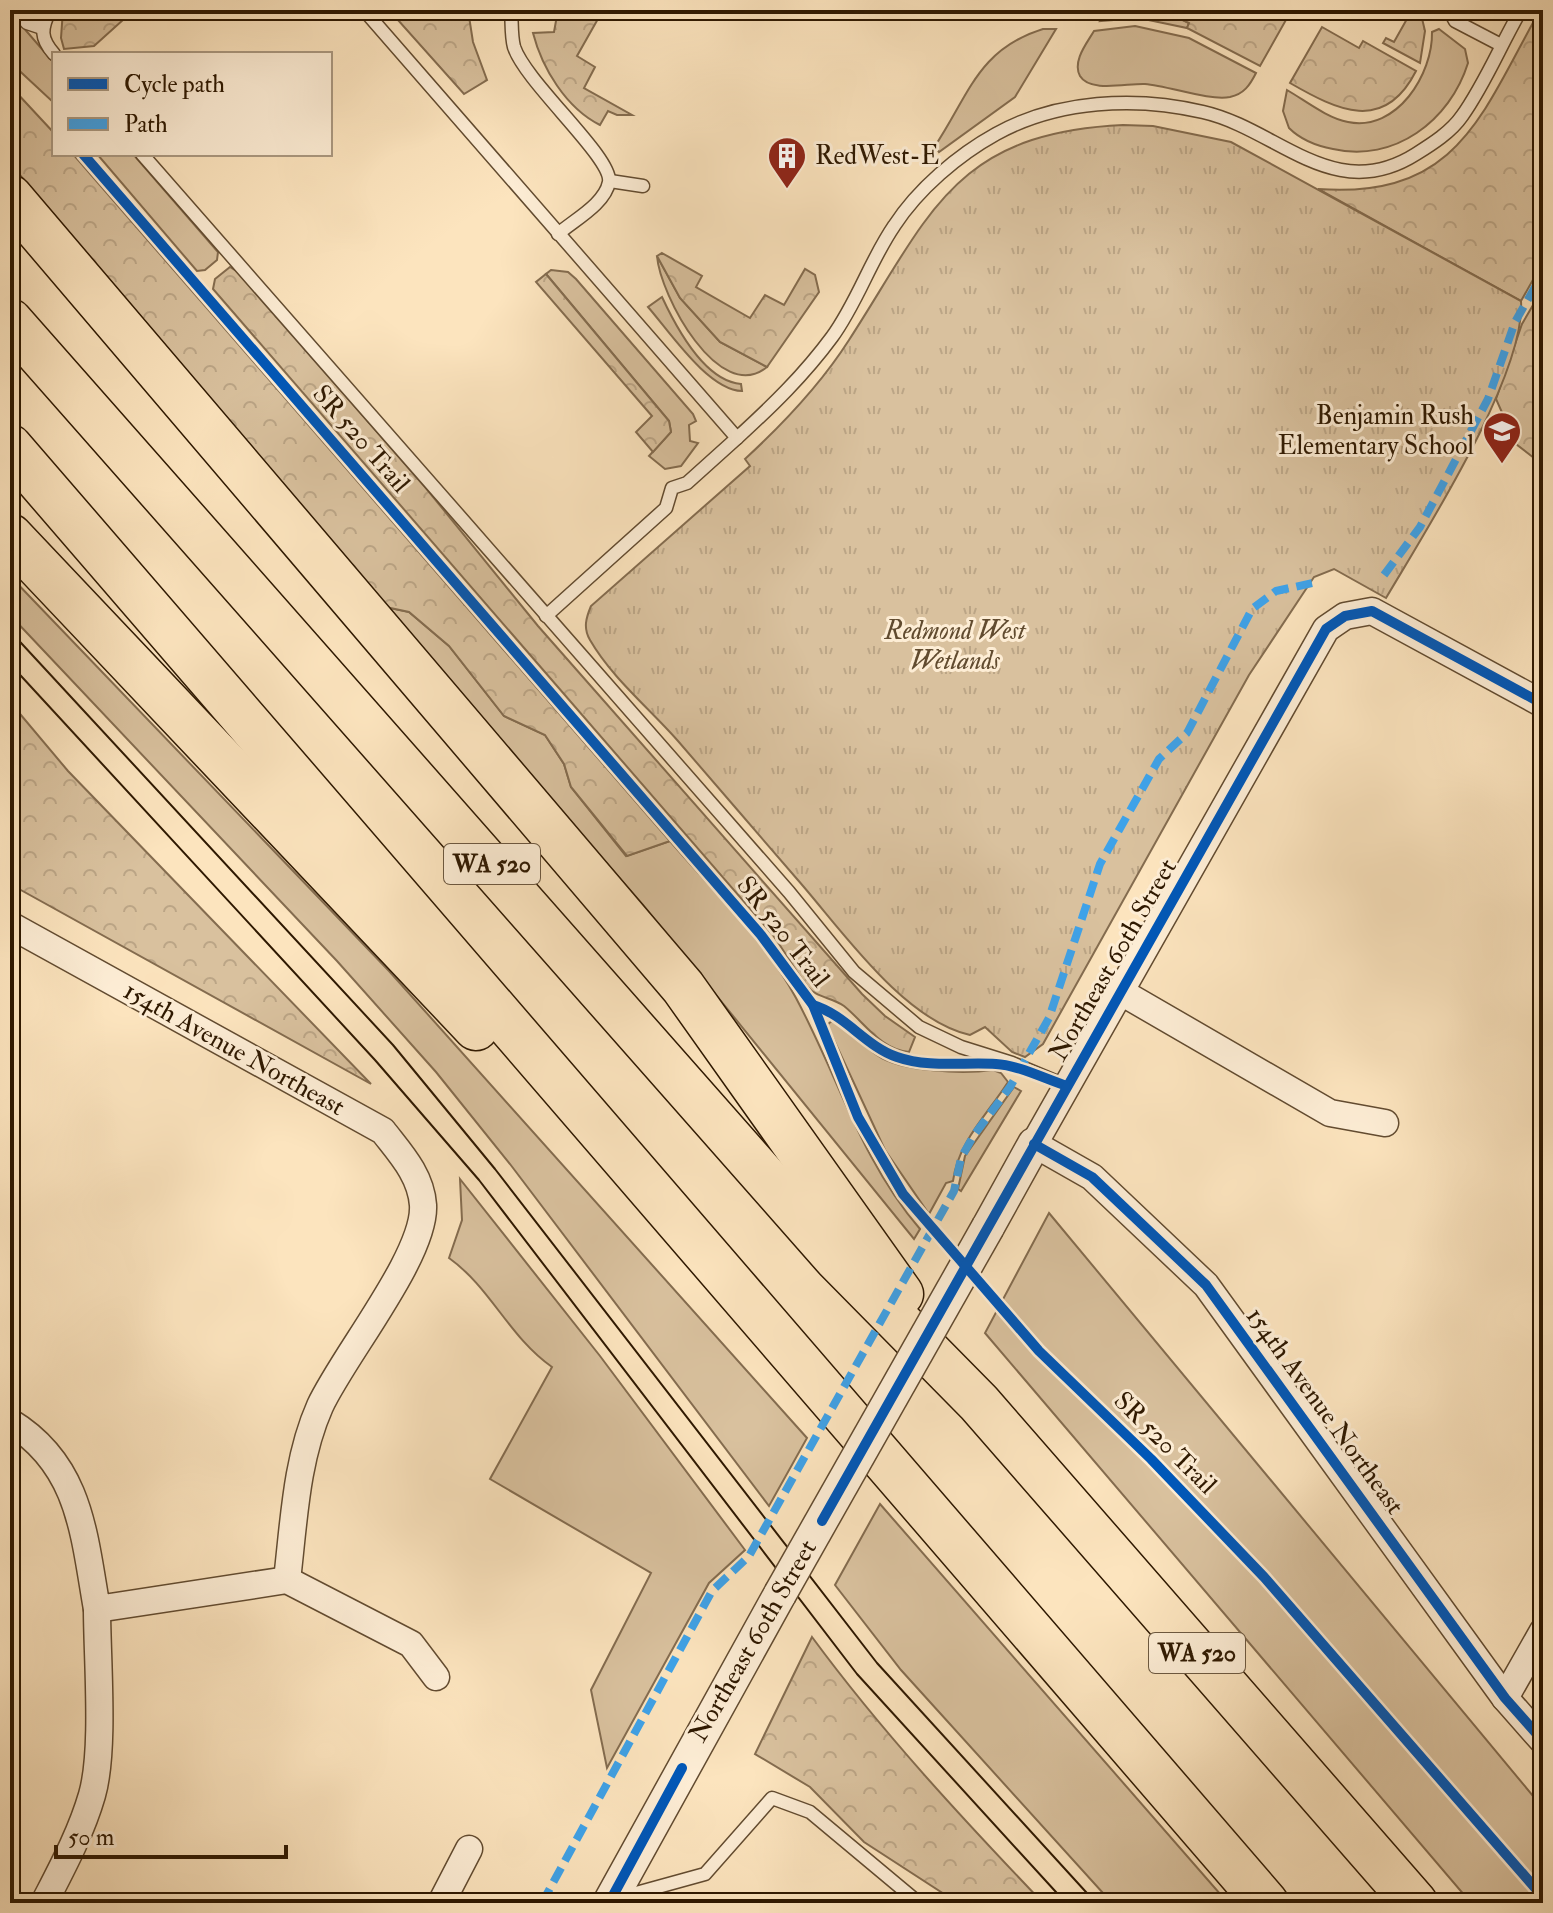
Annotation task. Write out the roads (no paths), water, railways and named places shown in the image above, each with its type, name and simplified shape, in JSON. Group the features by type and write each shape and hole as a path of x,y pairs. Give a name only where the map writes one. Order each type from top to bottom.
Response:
{"highway":[{"path":"10,197 683,987 979,1403"},
{"name":"WA 520","path":"10,321 836,1258 979,1403 1415,1903"},
{"path":"10,447 1266,1903"},
{"path":"10,536 820,1388"}],"street":[{"name":"Northeast 60th Street","path":"610,1901 780,1594 1326,629 1345,616 1372,611 1543,704"},
{"name":"154th Avenue Northeast","path":"10,925 383,1131 413,1171 423,1206 416,1240 321,1404 308,1439 287,1580"},
{"path":"1121,992 1330,1113 1385,1123"},
{"name":"154th Avenue Northeast","path":"1034,1144 1092,1177 1206,1285 1505,1698 1543,1741"},
{"path":"10,1422 22,1429 60,1470 82,1515 97,1609 98,1726 93,1792 73,1847 44,1903"},
{"path":"97,1609 287,1580 411,1644 436,1677"},
{"path":"1505,1698 1543,1631"},
{"path":"441,1903 469,1849"}],"lane":[{"path":"16,10 27,23 42,28"},
{"path":"50,10 42,28 45,43 52,52"},
{"path":"364,10 737,438"},
{"path":"511,10 515,47 554,108 605,162 610,181 602,199 558,234"},
{"path":"1449,10 1455,21 1501,45"},
{"path":"546,616 666,508 672,488 687,483 789,392 834,335 894,225 940,173 997,133 1056,111 1092,104 1152,105 1204,112 1245,128 1303,160 1336,170 1364,171 1400,164 1437,141 1461,117 1521,10"},
{"path":"144,156 854,972 919,1027 961,1047 1012,1063 1067,1086"},
{"path":"610,181 643,186"},
{"path":"610,1901 658,1890 705,1874 772,1798 810,1812 919,1903"}],"tram line":[{"path":"10,631 393,1045 495,1169 877,1663 1096,1903"},
{"path":"10,664 375,1060 479,1180 857,1674 1066,1903"}],"place":[{"name":"RedWest-E","path":"787,190"},
{"name":"Benjamin Rush Elementary School","path":"1502,465"}],"park label":[{"name":"Redmond West Wetlands","path":"955,646"}]}
